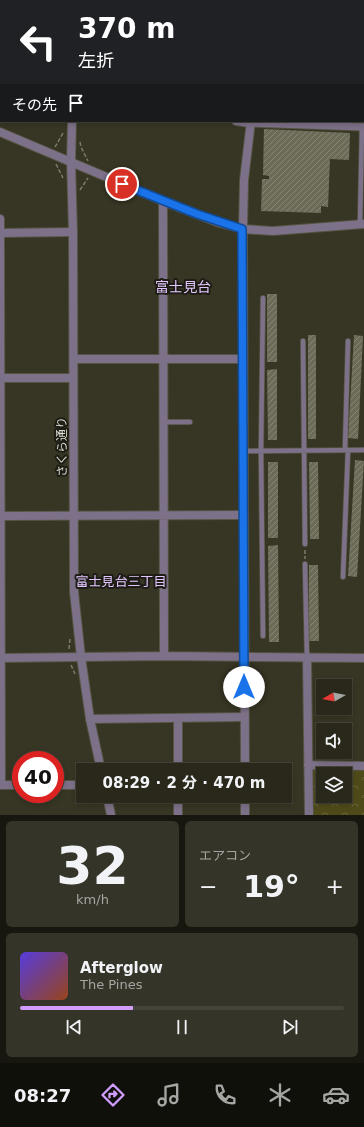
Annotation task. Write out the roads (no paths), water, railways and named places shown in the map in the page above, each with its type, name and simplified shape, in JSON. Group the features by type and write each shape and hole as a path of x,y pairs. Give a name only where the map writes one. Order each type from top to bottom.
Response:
{"street":[{"path":"0,0 0,101"},
{"name":"さくら通り","path":"72,122 74,592 90,719 99,763"},
{"path":"245,763 242,229 244,180 250,122 363,126"},
{"path":"0,132 163,201 220,223 242,229 273,231 362,224"},
{"path":"163,201 164,656"},
{"path":"0,219 0,785 12,785"},
{"path":"0,233 73,232"},
{"path":"74,358 243,359"},
{"path":"0,378 73,378"},
{"path":"0,516 244,514"},
{"path":"0,658 164,656 364,658"},
{"path":"307,658 309,815"},
{"path":"90,719 244,717"},
{"path":"178,718 178,763"},
{"path":"308,765 364,766"},
{"path":"64,785 76,785"},
{"path":"107,803 110,815"},
{"path":"178,803 178,815"},
{"path":"245,803 245,815"}],"lane":[{"path":"362,224 363,126"},
{"path":"263,298 261,451 263,636"},
{"path":"302,341 305,544"},
{"path":"343,577 348,341"},
{"path":"163,422 190,422"},
{"path":"243,451 364,450"},
{"path":"305,564 307,658"}],"district":[{"name":"富士見台","path":"183,287"},
{"name":"富士見台三丁目","path":"121,581"}]}
